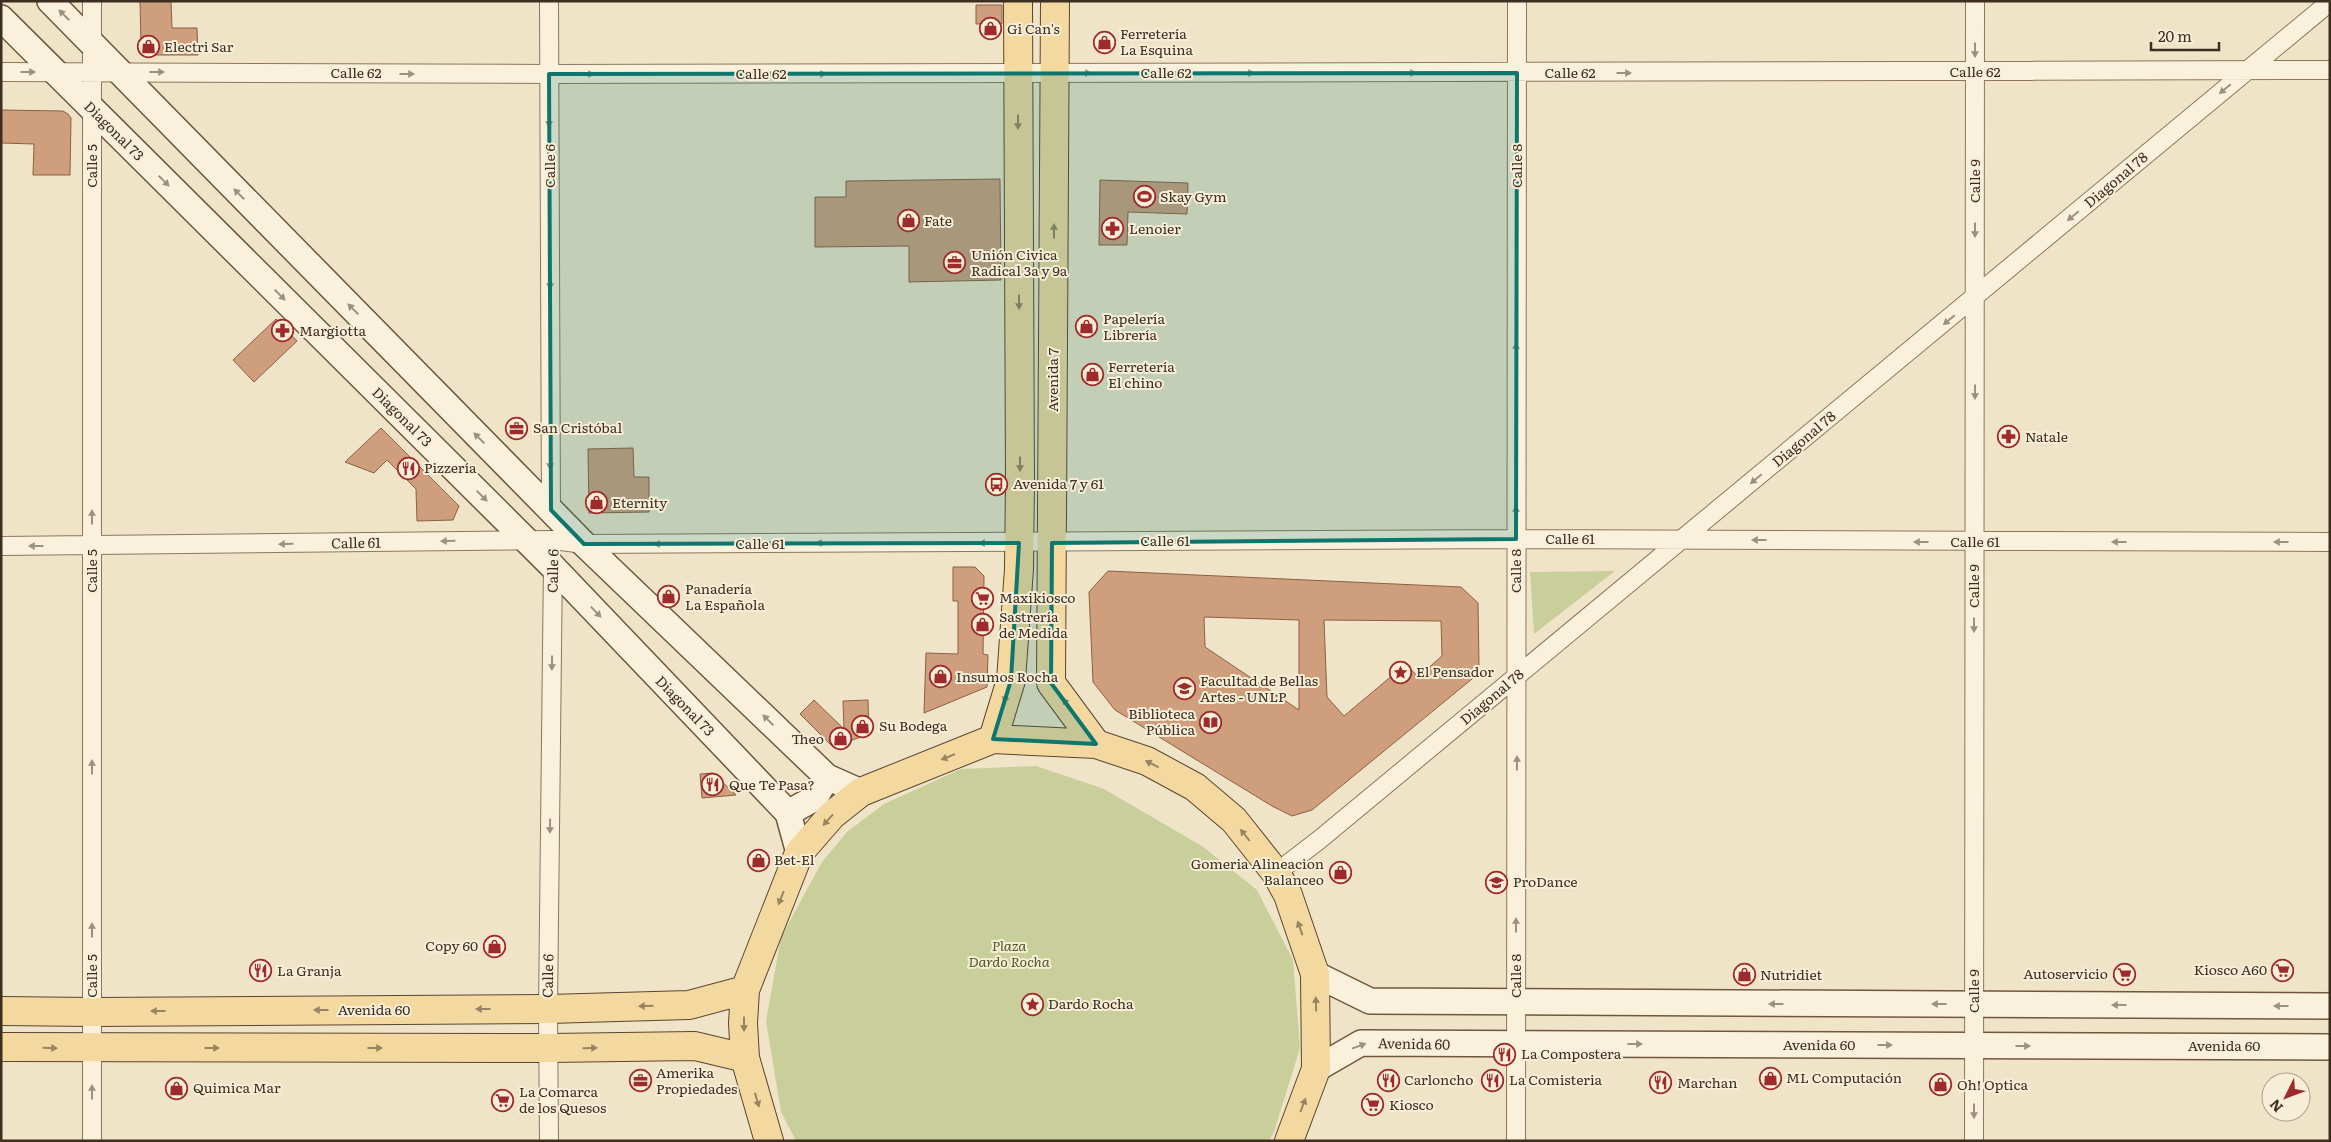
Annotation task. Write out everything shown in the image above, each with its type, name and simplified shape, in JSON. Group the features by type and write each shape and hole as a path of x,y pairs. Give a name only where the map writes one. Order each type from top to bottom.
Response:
{"main road":[{"path":"50,1 584,544 827,777 861,792"},
{"path":"993,739 1011,680 1019,543 1018,1"},
{"name":"Avenida 7","path":"1055,1 1051,683 1096,744"},
{"name":"Diagonal 73","path":"1,18 553,567 788,813 799,853"},
{"path":"769,1141 745,1058 743,1023 745,990 799,853 832,816 861,792 993,739 1096,744 1147,761 1194,788 1234,820 1276,873 1288,895 1315,974 1316,1069 1289,1141"},
{"path":"788,813 815,798 827,777"},
{"path":"1315,974 1370,1001 2330,1006"},
{"name":"Avenida 60","path":"1,1011 548,1009 689,1005 745,990"},
{"path":"689,1005 701,1027 695,1046"},
{"name":"Avenida 60","path":"1316,1069 1361,1043 2330,1047"},
{"path":"1,1047 549,1048 695,1046 745,1058"}],"street":[{"name":"Calle 5","path":"92,1 92,1141"},
{"name":"Calle 6","path":"549,1 550,510 553,540 548,1009 549,1141"},
{"name":"Calle 8","path":"1516,1141 1517,1"},
{"name":"Calle 9","path":"1974,1141 1975,1"},
{"name":"Diagonal 78","path":"1276,873 1975,298 2330,2"},
{"name":"Calle 62","path":"1,72 549,74 2330,70"},
{"name":"Calle 61","path":"1,546 526,540 553,540 584,544 1052,543 1516,539 2330,542"}],"highlighted area":[{"path":"1517,73 1516,539 1052,543 1051,683 1096,744 993,739 1011,680 1019,543 584,544 551,510 549,74"}],"green space":[{"path":"1615,571 1534,634 1530,572"},
{"name":"Plaza Dardo Rocha","path":"1036,766 1104,789 1202,846 1257,890 1293,960 1300,1048 1274,1132 1269,1141 796,1141 781,1112 766,1021 781,937 822,862 847,832 884,804 961,769"}],"building":[{"path":"140,1 171,1 172,28 197,28 198,55 149,55 143,52 141,47"},
{"path":"976,5 1002,5 1002,24 976,24"},
{"path":"1,110 63,111 68,114 71,118 70,175 33,175 34,144 1,143"},
{"name":"Fate","path":"1000,179 1001,280 909,282 909,246 815,247 815,197 846,197 846,181"},
{"name":"Skay Gym","path":"1100,180 1188,183 1187,214 1128,212 1127,245 1099,245"},
{"path":"276,319 297,341 254,382 233,360"},
{"path":"381,428 459,506 453,520 417,521 416,489 387,460 374,473 345,462"},
{"path":"633,448 634,477 649,477 649,512 589,513 588,449"},
{"path":"953,567 975,567 984,576 983,654 988,655 987,687 924,713 926,653 958,654 958,601 953,601"},
{"name":"Facultad de Bellas Artes - UNLP","path":"1108,571 1461,587 1478,603 1479,665 1472,679 1312,810 1292,816 1272,806 1115,710 1093,682 1089,592","holes":["1204,617 1299,620 1299,710 1205,647","1324,620 1441,621 1442,656 1418,677 1406,664 1344,716 1327,697"]},
{"path":"814,700 844,729 843,701 868,700 869,734 833,747 800,714"},
{"name":"Que Te Pasa?","path":"713,773 736,795 702,798 700,774"}],"place":[{"name":"Gi Can's","path":"991,29"},
{"name":"Ferretería La Esquina","path":"1104,42"},
{"name":"Electri Sar","path":"148,47"},
{"name":"Skay Gym","path":"1144,197"},
{"name":"Fate","path":"908,221"},
{"name":"Lenoier","path":"1113,229"},
{"name":"Unión Civica Radical 3a y 9a","path":"955,263"},
{"name":"Papelería Librería","path":"1087,327"},
{"name":"Margiotta","path":"283,331"},
{"name":"Ferretería El chino","path":"1092,375"},
{"name":"San Cristóbal","path":"517,428"},
{"name":"Natale","path":"2009,437"},
{"name":"Pizzería","path":"408,468"},
{"name":"Avenida 7 y 61","path":"997,484"},
{"name":"Eternity","path":"596,503"},
{"name":"Panadería La Española","path":"669,597"},
{"name":"Maxikiosco","path":"983,598"},
{"name":"Sastrería de Medida","path":"983,625"},
{"name":"El Pensador","path":"1400,672"},
{"name":"Insumos Rocha","path":"940,677"},
{"name":"Facultad de Bellas Artes - UNLP","path":"1184,689"},
{"name":"Biblioteca Pública","path":"1211,722"},
{"name":"Su Bodega","path":"863,726"},
{"name":"Theo","path":"840,739"},
{"name":"Que Te Pasa?","path":"713,785"},
{"name":"Bet-El","path":"758,860"},
{"name":"Gomeria Alineacion Balanceo","path":"1340,872"},
{"name":"ProDance","path":"1497,882"},
{"name":"Copy 60","path":"494,946"},
{"name":"Kiosco A60","path":"2283,970"},
{"name":"La Granja","path":"261,971"},
{"name":"Autoservicio","path":"2124,974"},
{"name":"Nutridiet","path":"1744,975"},
{"name":"Dardo Rocha","path":"1032,1004"},
{"name":"La Compostera","path":"1505,1054"},
{"name":"ML Computación","path":"1770,1078"},
{"name":"Carloncho","path":"1388,1080"},
{"name":"La Comisteria","path":"1493,1080"},
{"name":"Amerika Propiedades","path":"640,1081"},
{"name":"Marchan","path":"1661,1083"},
{"name":"Oh! Optica","path":"1941,1085"},
{"name":"Quimica Mar","path":"177,1088"},
{"name":"La Comarca de los Quesos","path":"503,1100"},
{"name":"Kiosco","path":"1373,1105"}]}
